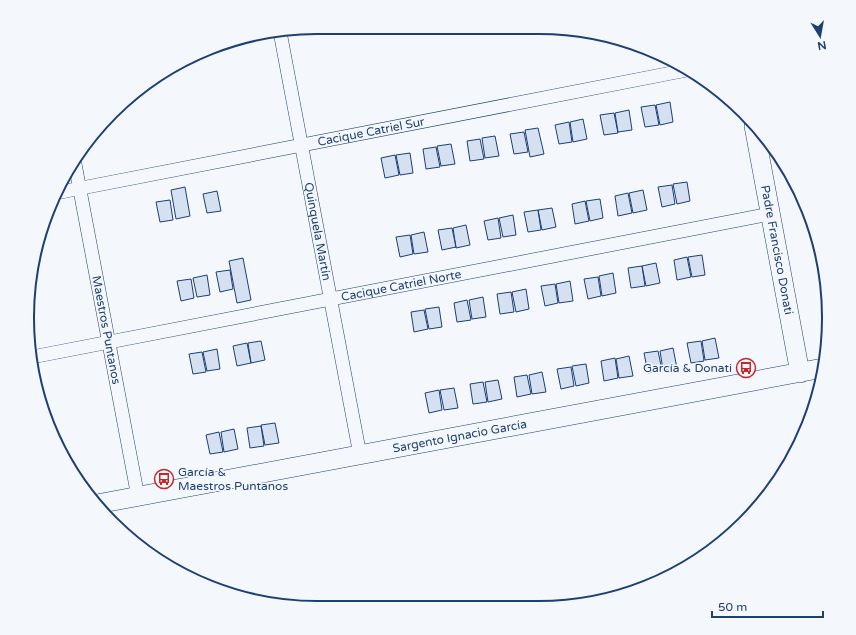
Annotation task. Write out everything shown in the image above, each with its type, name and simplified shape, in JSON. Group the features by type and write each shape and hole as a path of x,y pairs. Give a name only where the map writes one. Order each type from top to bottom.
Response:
{"street":[{"name":"Quinquela Martín","path":"281,36 360,455"},
{"name":"Cacique Catriel Sur","path":"63,191 679,72"},
{"name":"Padre Francisco Donati","path":"760,141 770,214 800,373"},
{"name":"Maestros Puntanos","path":"76,170 138,497"},
{"name":"Cacique Catriel Norte","path":"36,356 770,214"},
{"name":"Sargento Ignacio García","path":"103,503 818,369"}],"building":[{"path":"670,102 673,122 660,125 656,105"},
{"path":"655,105 659,125 645,127 641,107"},
{"path":"629,110 632,130 618,132 615,113"},
{"path":"614,113 618,133 604,135 600,115"},
{"path":"583,119 587,139 573,142 570,122"},
{"path":"569,122 572,142 559,144 555,125"},
{"path":"538,128 544,154 530,157 525,130"},
{"path":"524,132 528,152 514,154 510,134"},
{"path":"495,136 499,156 485,158 482,138"},
{"path":"480,139 484,159 470,161 467,141"},
{"path":"451,144 455,164 441,166 437,146"},
{"path":"436,147 440,167 426,169 423,149"},
{"path":"410,153 413,173 400,175 396,155"},
{"path":"395,155 399,175 385,178 381,158"},
{"path":"687,182 690,201 677,204 673,184"},
{"path":"672,185 675,204 662,207 658,187"},
{"path":"185,187 190,216 176,219 171,190"},
{"path":"643,190 647,210 633,213 629,193"},
{"path":"217,191 221,211 207,213 203,194"},
{"path":"628,193 632,213 618,216 615,196"},
{"path":"600,199 603,218 590,221 586,201"},
{"path":"170,200 173,220 160,222 156,202"},
{"path":"585,201 589,221 575,224 572,204"},
{"path":"552,208 556,227 542,230 538,210"},
{"path":"538,210 541,230 528,232 524,212"},
{"path":"513,215 516,235 503,237 499,218"},
{"path":"498,218 501,238 488,240 484,221"},
{"path":"466,225 470,245 456,248 453,228"},
{"path":"452,228 456,247 442,250 438,230"},
{"path":"424,232 428,252 414,254 411,235"},
{"path":"410,235 413,254 400,257 396,237"},
{"path":"702,255 705,275 692,277 688,257"},
{"path":"687,257 691,277 677,280 674,260"},
{"path":"243,258 251,300 237,303 229,261"},
{"path":"656,263 660,283 646,286 642,266"},
{"path":"642,266 645,286 631,288 628,268"},
{"path":"230,270 233,289 220,292 216,272"},
{"path":"613,273 616,293 602,296 599,276"},
{"path":"207,275 210,295 197,297 193,278"},
{"path":"598,277 601,296 588,299 584,279"},
{"path":"191,279 194,298 181,301 177,281"},
{"path":"570,281 573,301 559,303 556,284"},
{"path":"555,284 558,303 545,306 541,286"},
{"path":"526,289 529,309 516,312 512,292"},
{"path":"511,292 514,312 500,314 497,294"},
{"path":"483,297 486,317 472,319 469,300"},
{"path":"467,300 471,320 457,322 454,303"},
{"path":"439,307 442,327 429,329 425,309"},
{"path":"424,310 428,329 414,332 411,312"},
{"path":"715,338 719,358 705,360 702,341"},
{"path":"261,341 265,360 251,363 248,343"},
{"path":"701,341 704,361 691,363 687,343"},
{"path":"247,343 251,363 237,366 233,346"},
{"path":"673,348 677,368 663,370 660,351"},
{"path":"217,349 220,369 207,371 203,352"},
{"path":"658,351 662,370 648,373 644,353"},
{"path":"202,352 206,372 193,374 189,354"},
{"path":"629,356 633,376 619,378 616,359"},
{"path":"615,358 618,378 604,381 601,361"},
{"path":"586,364 589,383 576,386 572,366"},
{"path":"571,367 574,386 561,389 557,369"},
{"path":"542,372 546,392 532,394 529,375"},
{"path":"527,375 531,394 517,397 514,377"},
{"path":"498,380 502,399 488,402 485,382"},
{"path":"483,382 487,402 473,404 470,384"},
{"path":"454,388 458,408 444,410 440,390"},
{"path":"439,390 442,410 429,413 425,393"},
{"path":"275,423 279,443 265,445 261,425"},
{"path":"261,426 264,446 250,448 247,428"},
{"path":"234,429 238,449 224,452 221,432"},
{"path":"219,432 223,452 210,454 206,435"}],"place":[{"name":"García & Donati","path":"746,368"},
{"name":"García & Maestros Puntanos","path":"164,479"}]}
